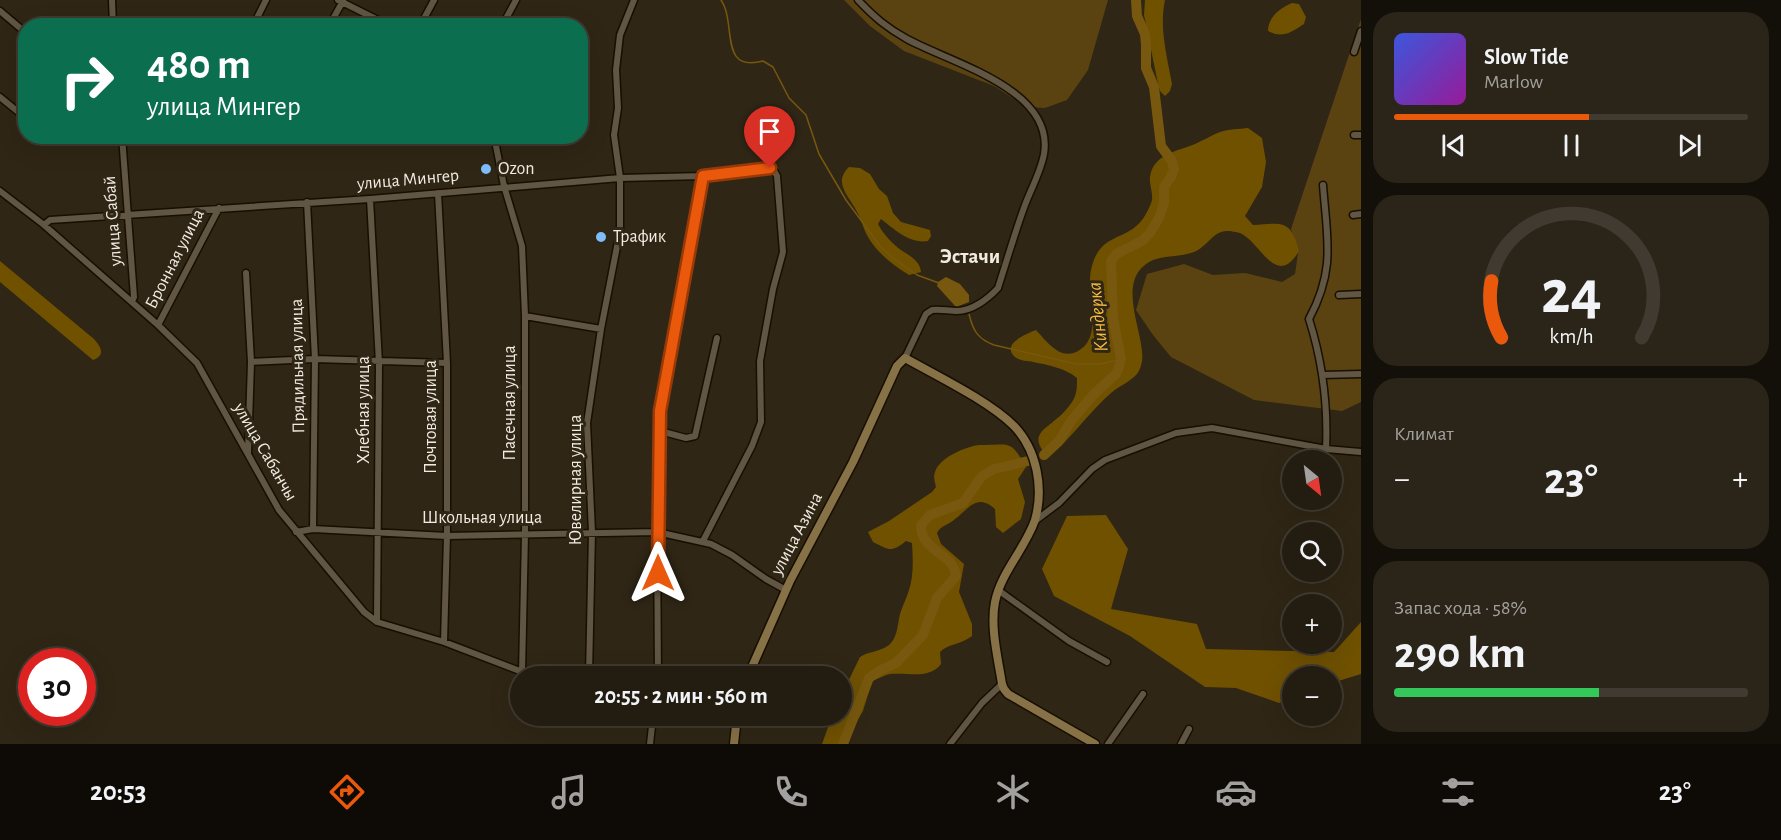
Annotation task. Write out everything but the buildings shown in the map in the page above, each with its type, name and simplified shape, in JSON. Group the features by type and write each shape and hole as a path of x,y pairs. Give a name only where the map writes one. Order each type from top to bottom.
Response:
{"street":[{"path":"112,0 113,18"},
{"path":"257,18 266,0"},
{"path":"424,18 434,0"},
{"path":"506,18 516,0"},
{"name":"Ювелирная улица","path":"589,666 592,532 587,423 601,328 620,231 620,178 614,135 618,108 616,70 620,36 634,0"},
{"path":"858,0 879,22 908,40 972,69 1017,93 1033,111 1044,131 1044,153 998,288 980,304 958,311 932,310 926,314 905,358 995,410 1014,426 1030,451 1037,473 1038,503 1034,521 998,590 995,603 994,624 1002,684 1008,694 1095,744"},
{"path":"332,18 341,1 374,18"},
{"path":"0,11 18,26"},
{"path":"1354,52 1361,31"},
{"path":"0,97 18,112"},
{"name":"улица Сабай","path":"123,144 134,297 132,302"},
{"name":"Пасечная улица","path":"496,144 504,186 522,246 525,316 522,666"},
{"name":"улица Мингер","path":"44,225 50,220 128,214 370,199 620,178 703,176 770,168 775,170 783,252 773,289 760,361 762,422 703,541"},
{"path":"658,666 657,532 660,411 703,176"},
{"path":"1323,185 1328,260 1326,279 1309,319 1316,341 1322,375 1326,449"},
{"name":"улица Сабанчы","path":"0,191 44,225 158,325 197,363 279,510 364,612 377,622 444,642 510,668"},
{"name":"Почтовая улица","path":"438,193 447,363 447,536 444,642"},
{"name":"Хлебная улица","path":"370,199 380,363 377,622"},
{"name":"Прядильная улица","path":"307,202 315,359 313,529"},
{"name":"Бронная улица","path":"158,325 219,208"},
{"path":"1353,215 1361,214"},
{"path":"246,273 251,362 248,453"},
{"path":"1339,295 1361,294"},
{"path":"525,316 601,328"},
{"path":"660,431 686,438 695,436 717,338"},
{"name":"улица Азина","path":"752,666 786,590 848,471 876,408 897,366 905,358"},
{"path":"251,362 315,359 380,363 447,363"},
{"path":"1322,375 1361,374"},
{"path":"1034,521 1059,503 1105,460 1176,433 1212,428 1326,449 1361,452"},
{"name":"Школьная улица","path":"296,532 313,529 447,536 657,532 703,541 732,555 786,590"},
{"path":"998,590 1070,641 1107,662"},
{"path":"950,744 982,703 1002,684"},
{"path":"1108,744 1143,694"},
{"path":"650,744 651,726"},
{"path":"734,744 736,726"},
{"path":"1180,744 1189,729"}],"shaded area":[{"path":"844,0 1108,0 1088,70 1067,100 1045,108 1027,107 994,86 904,51 870,26"},
{"path":"1145,0 1165,0 1163,32 1172,84 1165,96 1158,84 1144,15"},
{"path":"1292,3 1299,4 1306,17 1304,24 1291,32 1282,34 1268,31 1270,21 1276,14"},
{"path":"1361,19 1361,402 1342,411 1254,400 1171,357 1136,310 1147,274 1184,264 1213,275 1245,273 1282,282 1295,274 1298,253 1291,229"},
{"path":"1248,128 1262,138 1266,162 1262,187 1245,216 1253,225 1278,224 1289,228 1299,251 1291,262 1283,266 1275,265 1240,233 1227,231 1214,236 1194,252 1158,258 1141,269 1135,280 1133,293 1142,350 1139,371 1105,399 1064,443 1057,448 1043,451 1038,441 1039,437 1072,402 1076,394 1077,378 1056,367 1017,358 1011,352 1013,344 1022,336 1036,330 1062,353 1074,353 1081,349 1088,342 1093,323 1090,279 1095,258 1106,243 1128,232 1143,218 1152,200 1150,177 1156,163 1167,154 1220,132"},
{"path":"849,167 860,168 870,174 879,189 887,196 893,213 901,222 930,230 931,236 928,241 921,241 903,235 881,219 878,224 894,245 916,260 921,272 909,275 886,259 872,243 842,184 844,173"},
{"path":"0,261 94,339 100,348 100,356 93,360 0,282"},
{"path":"946,277 960,284 969,295 969,302 956,307 937,286 938,282"},
{"path":"980,445 1009,446 1013,448 1026,467 1018,479 1025,502 1021,519 1003,533 996,527 995,509 983,502 977,502 937,533 941,544 964,564 959,592 972,624 972,636 943,649 940,652 941,664 930,672 890,674 872,681 863,711 844,744 822,744 828,726 852,726 852,673 860,657 886,647 895,637 911,581 912,543 906,541 890,549 873,542 868,532 889,521 932,492 936,487 935,472 942,462 968,448"},
{"path":"1106,515 1128,549 1111,609 1197,624 1206,649 1282,651 1282,654 1342,654 1342,643 1361,622 1361,674 1342,680 1342,666 1282,666 1282,702 1279,703 1236,688 1205,687 1130,636 1054,596 1042,569 1067,516"}],"waterway":[{"path":"721,0 726,10 734,53 740,60 749,63 763,61 773,67 789,98 806,115 819,154 846,200 880,246 917,275 939,283"},
{"name":"Киндерка","path":"1044,455 1059,441 1071,421 1094,394 1116,374 1121,359 1113,318 1111,261 1116,254 1142,241 1150,233 1159,218 1164,203 1164,187 1174,169 1172,161 1161,146 1154,87 1146,68 1145,34 1137,16 1136,0"},
{"path":"969,314 977,334 994,345 1076,364 1101,364 1121,359"},
{"name":"Киндерка","path":"843,744 869,678 896,663 923,635 937,598 956,576 949,561 926,541 921,525 930,515 963,503 982,476 994,469 1028,461"}],"place":[{"name":"Ozon","path":"486,169"},
{"name":"Трафик","path":"601,237"}],"district":[{"name":"Эстачи","path":"970,256"}],"route":[{"path":"658,573 660,411 703,176 770,168"}]}
